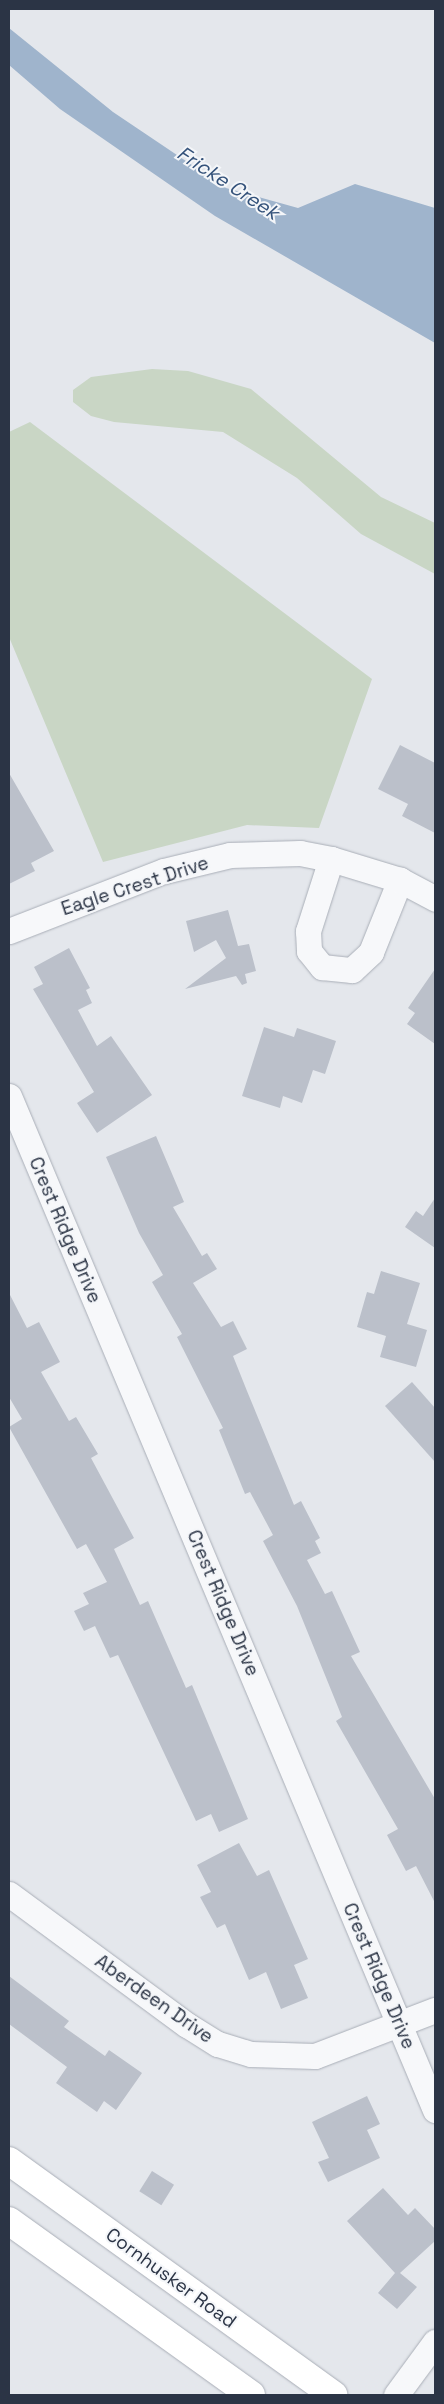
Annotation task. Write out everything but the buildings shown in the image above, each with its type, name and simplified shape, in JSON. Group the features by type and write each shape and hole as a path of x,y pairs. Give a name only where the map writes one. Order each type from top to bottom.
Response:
{"main road":[{"name":"Cornhusker Road","path":"9,2161 334,2395"},
{"path":"9,2220 251,2395"}],"street":[{"name":"Eagle Crest Drive","path":"9,931 155,874 230,855 300,853 331,859 400,880 435,899"},
{"path":"331,859 308,931 309,952 322,967 352,970 371,952 400,880"},
{"name":"Crest Ridge Drive","path":"9,1096 435,2110"},
{"name":"Aberdeen Drive","path":"9,1894 187,2025 226,2046 281,2058 315,2056 435,2010"},
{"path":"396,2395 435,2342"}],"green space":[{"path":"152,369 188,371 251,389 381,497 435,523 435,574 361,534 297,478 223,432 114,422 91,416 73,402 73,390 91,377"},
{"path":"30,422 372,679 319,828 247,825 103,862 9,637 9,432"}],"water":[{"path":"9,28 113,112 226,188 298,208 355,184 435,208 435,343 215,216 60,109 9,65"}],"water label":[{"name":"Fricke Creek","path":"228,183"}]}
